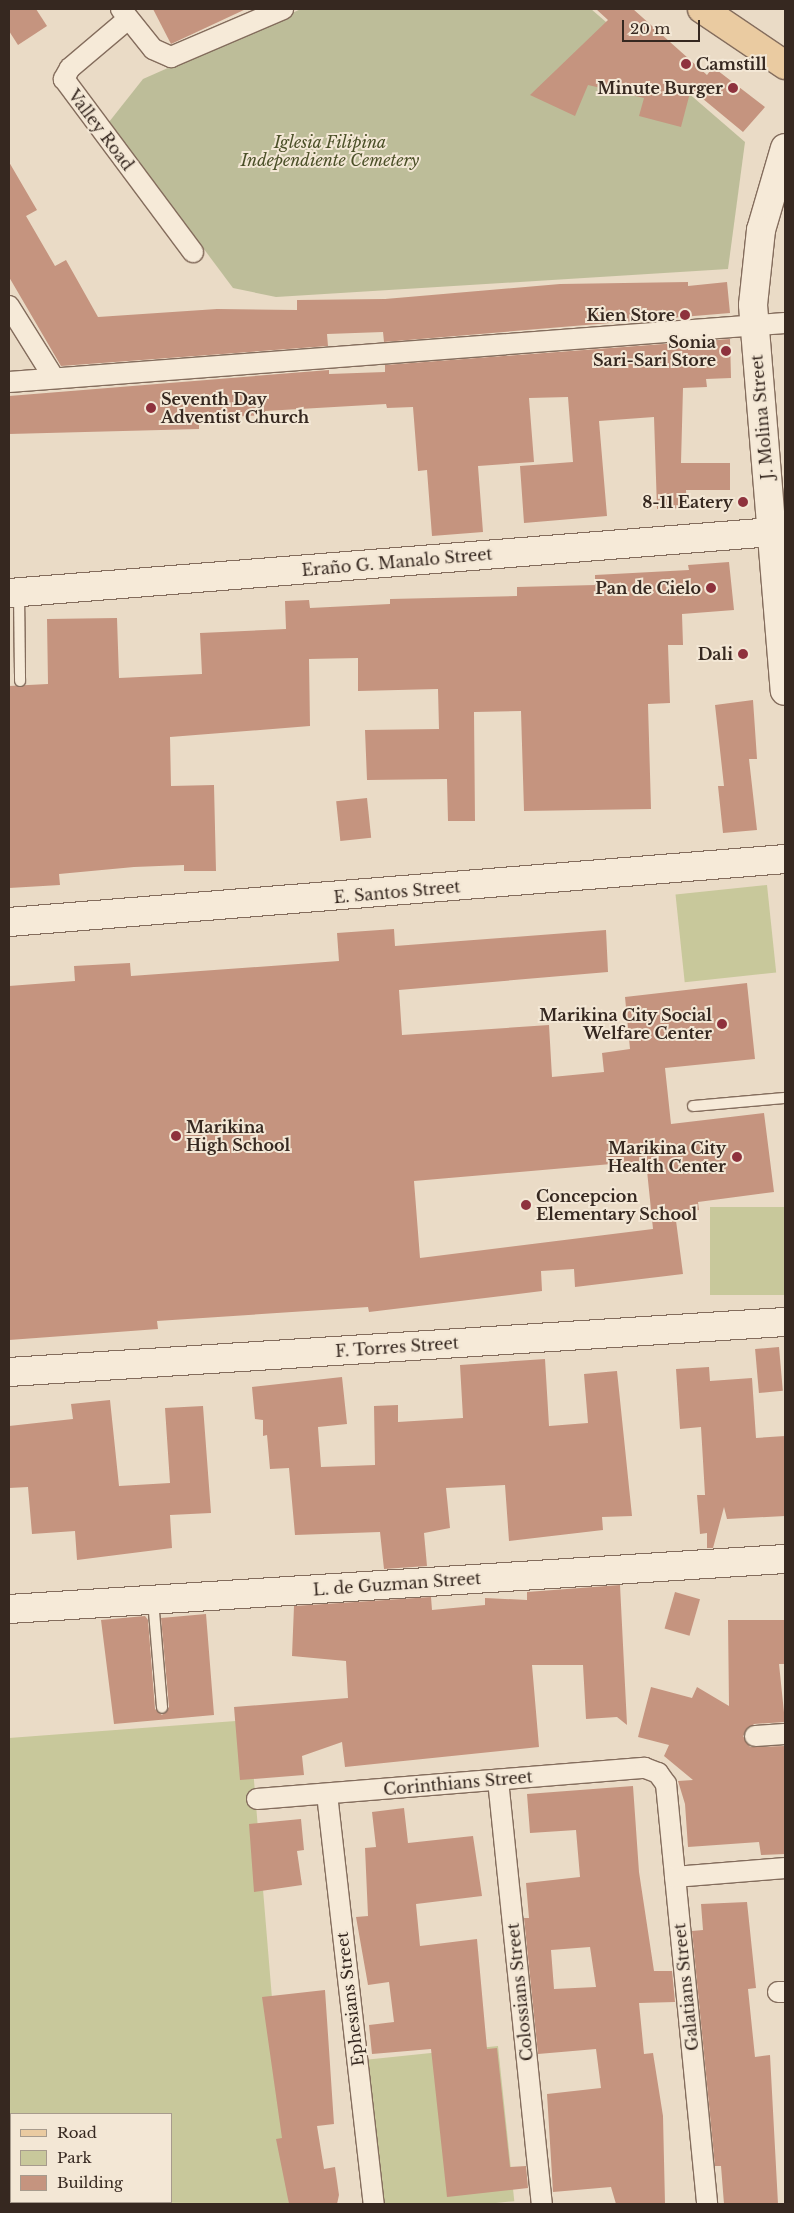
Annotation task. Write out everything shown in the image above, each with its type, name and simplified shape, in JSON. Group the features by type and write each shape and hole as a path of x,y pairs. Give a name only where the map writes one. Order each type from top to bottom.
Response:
{"main road":[{"path":"715,13 785,65"}],"street":[{"path":"125,14 161,55 171,57 284,9"},
{"name":"Valley Road","path":"125,14 70,68 64,79 193,252"},
{"name":"J. Molina Street","path":"785,148 760,230 754,326 778,532 785,691"},
{"path":"9,306 54,378"},
{"path":"9,382 785,324"},
{"name":"Eraño G. Manalo Street","path":"14,593 778,532"},
{"name":"E. Santos Street","path":"9,922 785,859"},
{"name":"F. Torres Street","path":"9,1372 785,1322"},
{"name":"L. de Guzman Street","path":"9,1609 785,1559"},
{"path":"755,1736 785,1734"},
{"name":"Corinthians Street","path":"257,1799 645,1768 658,1773"},
{"name":"Galatians Street","path":"658,1773 666,1784 707,2204"},
{"name":"Colossians Street","path":"498,1780 542,2204"},
{"name":"Ephesians Street","path":"327,1794 374,2204"},
{"path":"675,1877 785,1868"}],"lane":[{"path":"14,593 20,681"},
{"path":"693,1106 785,1098"},
{"path":"153,1600 162,1708"}],"green space":[{"name":"Iglesia Filipina Independiente Cemetery","path":"301,9 591,9 745,142 728,269 276,297 233,288 109,122 143,79"},
{"path":"767,885 776,973 685,982 676,895"},
{"path":"710,1207 785,1207 785,1295 710,1295"},
{"path":"249,1720 289,2204 9,2204 9,1738"},
{"path":"498,2046 514,2201 487,2204 379,2204 364,2060"}],"building":[{"path":"9,9 36,9 47,26 18,45 9,31"},
{"path":"153,9 246,9 171,44"},
{"path":"596,9 633,9 707,75 713,67 765,107 743,132 691,89 681,127 639,116 644,98 588,85 575,116 530,95 608,20"},
{"path":"9,162 37,210 26,216 55,266 66,260 98,317 217,309 297,310 297,300 385,299 560,284 688,282 688,286 727,282 730,313 384,342 383,332 327,334 328,346 61,366 9,277"},
{"path":"730,339 731,378 706,379 707,387 683,388 681,463 730,463 730,490 686,490 687,508 657,509 654,417 599,421 607,516 524,523 520,466 573,462 568,397 529,398 534,462 478,466 483,532 432,536 427,470 418,471 413,407 387,408 386,404 265,411 265,415 199,419 199,429 9,434 9,396 329,370 329,374 385,372 385,365"},
{"path":"729,562 734,610 682,614 683,645 668,645 670,703 648,704 651,809 524,811 521,711 474,712 475,821 448,821 447,779 367,780 365,730 439,729 438,689 358,691 358,658 309,659 310,726 170,737 171,786 214,785 216,871 184,871 184,865 134,867 59,874 60,885 9,888 9,686 48,684 47,619 117,618 119,678 202,674 200,633 286,629 285,601 309,600 310,608 390,604 390,599 517,596 517,587 595,585 595,575 689,570 688,565"},
{"path":"753,700 757,759 749,759 757,830 723,833 718,786 724,786 715,705"},
{"path":"367,798 371,838 340,841 336,801"},
{"path":"394,929 395,946 606,930 608,972 399,990 402,1035 549,1025 552,1077 604,1072 602,1053 630,1049 625,997 747,983 755,1059 665,1068 671,1124 764,1113 774,1192 698,1202 699,1210 675,1213 683,1274 575,1287 574,1269 541,1271 542,1291 369,1312 368,1307 157,1321 158,1329 9,1340 9,986 75,981 74,966 130,963 131,976 339,961 337,933","holes":["646,1161 653,1229 420,1258 414,1181"]},
{"path":"779,1347 783,1391 759,1393 755,1349"},
{"path":"545,1359 549,1426 588,1423 584,1374 617,1371 632,1516 602,1517 603,1530 509,1541 505,1485 446,1488 450,1528 424,1533 427,1566 384,1569 380,1532 295,1535 289,1468 270,1469 267,1435 263,1436 263,1420 255,1419 252,1387 342,1377 347,1424 318,1427 321,1467 375,1465 374,1406 398,1405 398,1422 463,1418 460,1365"},
{"path":"709,1367 710,1381 752,1378 756,1438 785,1436 785,1516 727,1519 724,1507 713,1548 707,1548 707,1533 700,1534 697,1495 705,1495 701,1427 680,1429 676,1369"},
{"path":"110,1400 119,1486 170,1483 165,1408 203,1406 211,1513 170,1515 172,1548 77,1560 75,1531 32,1534 28,1487 9,1488 9,1426 73,1419 71,1404"},
{"path":"620,1585 627,1725 617,1717 586,1719 583,1665 532,1665 539,1747 345,1767 342,1742 302,1756 304,1775 240,1780 234,1707 348,1698 346,1661 292,1656 294,1606 431,1597 432,1610 485,1605 485,1598 527,1600 527,1592"},
{"path":"675,1592 700,1599 690,1636 665,1629"},
{"path":"206,1614 214,1715 114,1724 101,1620 145,1616 148,1620 155,1709 162,1715 169,1707 161,1618"},
{"path":"728,1620 785,1620 785,1664 779,1664 785,1722 754,1724 743,1736 750,1747 785,1746 785,1854 761,1855 759,1842 688,1847 685,1804 678,1781 693,1780 664,1756 669,1745 638,1737 651,1687 692,1698 697,1687 729,1706"},
{"path":"633,1786 639,1872 654,1971 672,1971 675,2002 639,2003 644,2054 653,2053 663,2116 665,2204 616,2204 611,2187 553,2192 547,2094 601,2088 596,2049 538,2054 524,1918 529,1918 526,1883 580,1877 576,1830 530,1833 527,1794","holes":["590,1947 596,1987 554,1989 551,1950"]},
{"path":"404,1808 408,1843 473,1836 482,1896 416,1904 420,1946 477,1939 487,2049 497,2048 510,2167 526,2166 528,2188 447,2197 431,2049 372,2054 369,2025 394,2022 389,1982 368,1985 356,1917 368,1916 365,1848 376,1847 372,1812"},
{"path":"301,1819 304,1850 297,1851 302,1885 254,1892 249,1824"},
{"path":"747,1902 756,1988 748,1989 755,2057 770,2055 778,2204 724,2204 721,2166 715,2166 692,1931 703,1930 701,1904"},
{"path":"325,1990 334,2124 317,2126 324,2169 335,2167 339,2195 337,2204 289,2204 276,2139 282,2138 262,1997"}],"place":[{"name":"Camstill","path":"686,64"},
{"name":"Minute Burger","path":"733,88"},
{"name":"Kien Store","path":"685,315"},
{"name":"Sonia Sari-Sari Store","path":"726,351"},
{"name":"Seventh Day Adventist Church","path":"151,408"},
{"name":"8-11 Eatery","path":"743,502"},
{"name":"Pan de Cielo","path":"711,588"},
{"name":"Dali","path":"743,654"},
{"name":"Marikina City Social Welfare Center","path":"722,1024"},
{"name":"Marikina High School","path":"176,1136"},
{"name":"Marikina City Health Center","path":"737,1157"},
{"name":"Concepcion Elementary School","path":"526,1205"}]}
